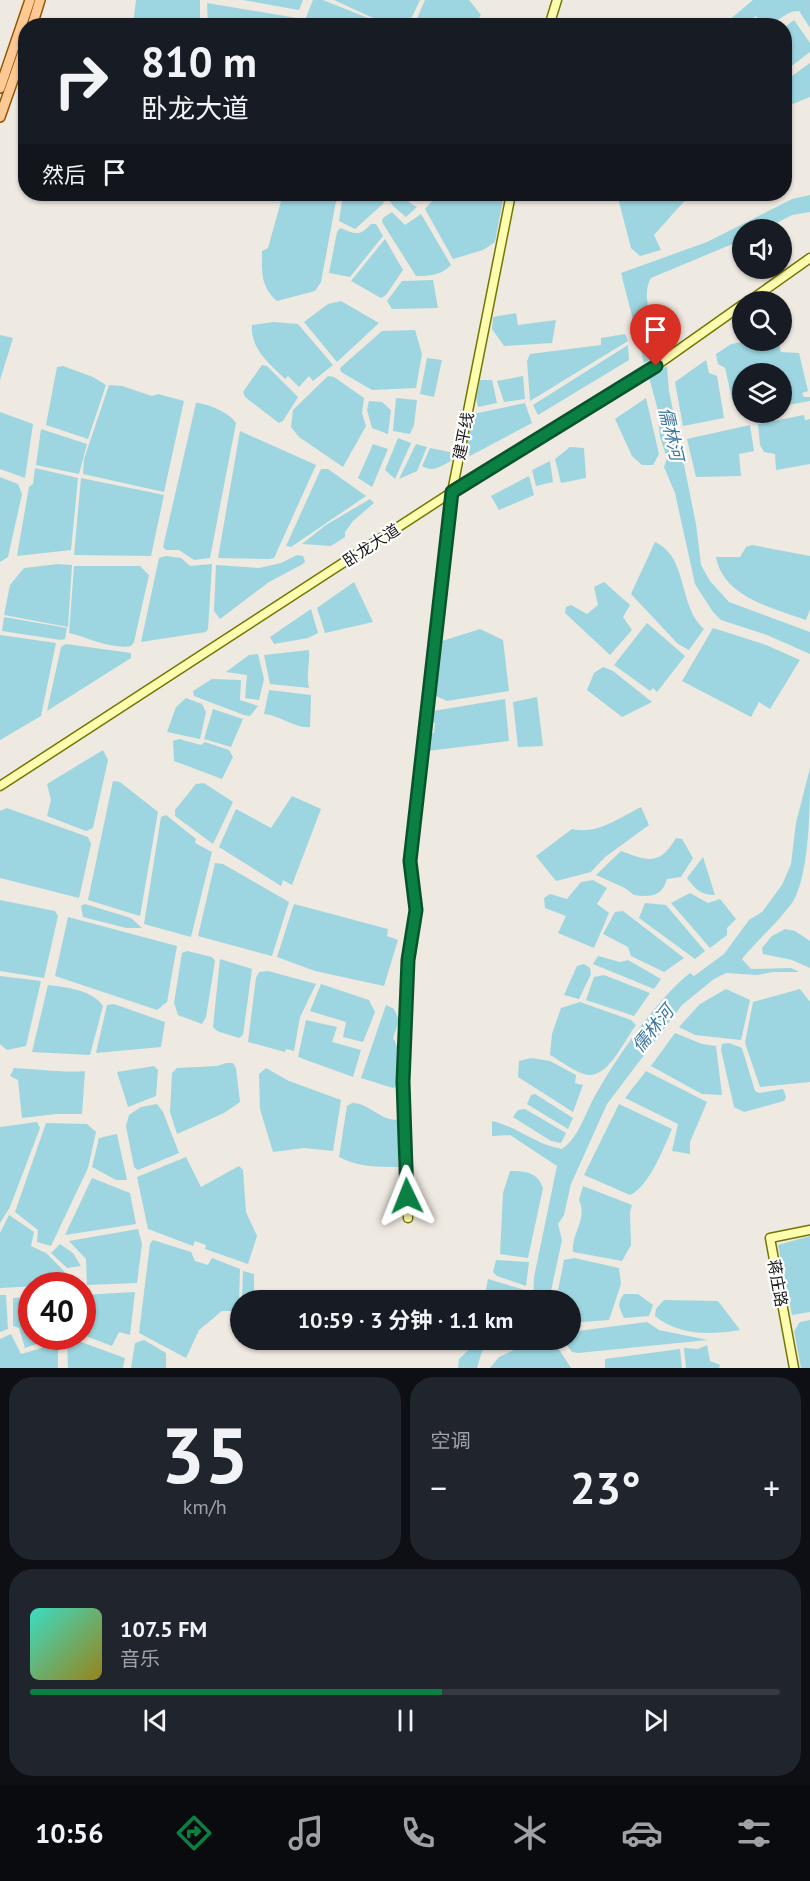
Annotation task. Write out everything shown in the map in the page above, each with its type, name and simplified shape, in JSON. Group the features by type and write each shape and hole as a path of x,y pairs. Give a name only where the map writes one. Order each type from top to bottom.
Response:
{"main road":[{"path":"24,18 30,0"},
{"path":"34,18 40,0"},
{"path":"0,88 18,35"},
{"path":"0,117 18,66"}],"street":[{"path":"551,18 556,0"},
{"name":"建平线","path":"408,1218 403,1082 408,960 416,910 410,861 452,492 510,201"},
{"path":"764,291 810,258"},
{"name":"卧龙大道","path":"0,786 452,492 638,379 732,312"},
{"name":"蒋庄路","path":"794,1368 770,1238 810,1230"}],"water":[{"path":"136,0 200,0 200,18 134,18"},
{"path":"243,0 303,0 299,10"},
{"path":"313,0 323,0 368,18 306,18"},
{"path":"334,0 420,0 411,18 373,18"},
{"path":"425,0 469,0 481,15 479,18 417,18"},
{"path":"753,0 810,0 810,28 799,11 789,13 782,18 757,18 756,16 732,18"},
{"path":"207,3 297,18 208,18"},
{"path":"794,20 810,43 810,52 792,66 792,22"},
{"path":"810,63 810,97 792,104 792,76"},
{"path":"810,195 810,212 792,215 784,219 752,219 788,201 792,199"},
{"path":"281,201 336,201 321,282 315,291 277,301 267,290 262,272 262,251 268,248"},
{"path":"342,201 383,201 384,203 355,229 339,221"},
{"path":"390,201 409,201 417,207 406,217"},
{"path":"432,201 503,201 495,242 483,250 453,259 425,209"},
{"path":"619,201 684,201 654,235 661,250 640,256 631,248"},
{"path":"392,212 405,225 421,214 451,265 439,273 416,276 382,222 383,218"},
{"path":"371,224 376,224 383,236 350,277 329,273 337,232 340,228 360,233"},
{"path":"732,229 732,244 651,278 647,295 648,305 653,325 664,351 644,363 621,273 707,242"},
{"path":"385,239 403,270 386,295 381,298 351,281"},
{"path":"433,280 438,308 392,309 387,301 402,281"},
{"path":"341,301 379,323 337,362 304,322 328,304"},
{"path":"516,313 518,325 556,320 552,343 504,346 492,329 493,317"},
{"path":"274,322 298,324 333,365 313,381 309,376 299,387 288,376 285,379 267,362 252,334 252,325"},
{"path":"415,330 422,354 416,388 372,390 341,372 340,368 382,331"},
{"path":"625,334 628,341 530,401 527,361 530,354 601,345 601,338"},
{"path":"0,335 13,338 0,380"},
{"path":"731,344 732,351 799,353 808,391 802,393 804,397 810,397 810,401 792,404 792,363 732,363 732,399 725,368 718,364 716,354"},
{"path":"628,345 629,360 538,415 533,405"},
{"path":"427,358 442,360 434,397 420,394"},
{"path":"706,360 709,373 717,376 724,418 683,426 675,382"},
{"path":"262,365 267,366 298,397 283,421 279,423 245,397 243,392"},
{"path":"63,366 93,377 106,385 88,439 46,425 57,367"},
{"path":"667,366 669,391 696,524 701,565 710,581 729,602 810,632 810,654 767,635 721,620 713,612 695,584 675,493 664,467 667,458 660,437 657,407 649,377"},
{"path":"328,376 334,377 364,398 362,413 366,426 343,467 299,437 291,427 293,410"},
{"path":"523,376 525,399 504,402 497,381"},
{"path":"480,380 492,380 497,403 478,407 476,398"},
{"path":"109,385 184,401 164,492 83,474 84,459"},
{"path":"396,398 417,400 414,425 410,434 393,431"},
{"path":"646,398 659,454 653,465 642,465 632,456 615,419"},
{"path":"369,401 382,402 391,410 388,434 372,428 367,410"},
{"path":"196,403 218,409 236,423 210,558 194,560 179,550 166,550 163,547"},
{"path":"525,403 532,423 470,456 466,447 473,414"},
{"path":"0,412 33,424 25,478 0,469"},
{"path":"804,415 805,420 810,419 810,464 776,470 775,454 764,452 760,445 758,424 792,423 792,417"},
{"path":"750,425 754,451 739,454 741,476 696,477 687,439"},
{"path":"41,429 87,444 79,474 36,465"},
{"path":"240,431 316,465 274,558 218,558"},
{"path":"398,438 411,443 395,479 385,470"},
{"path":"373,444 388,449 372,487 358,478"},
{"path":"416,444 427,447 417,471 399,479"},
{"path":"570,447 584,448 586,478 561,483 555,459"},
{"path":"430,448 450,452 451,461 433,469 422,466"},
{"path":"550,461 553,482 536,486 532,470"},
{"path":"35,468 78,478 71,550 17,556 29,487 33,484"},
{"path":"321,469 328,469 366,496 291,547 286,546"},
{"path":"529,476 534,495 499,510 491,496"},
{"path":"0,477 18,484 22,494 8,557 0,562"},
{"path":"81,478 164,495 151,556 74,555"},
{"path":"370,499 374,503 353,521 345,532 345,537 331,546 302,544 326,525"},
{"path":"655,542 666,549 673,559 690,607 704,629 689,650 678,644 631,594"},
{"path":"752,545 810,556 810,609 806,620 751,599 728,582 716,557 740,557 746,547"},
{"path":"297,555 303,556 305,561 303,564 269,582 220,619 214,611 216,565 259,568 281,563"},
{"path":"166,556 181,558 190,566 212,564 208,629 206,632 141,642 159,558"},
{"path":"58,564 72,565 68,627 4,615 10,585 24,568"},
{"path":"74,566 140,566 149,575 134,642 131,646 108,645 69,633"},
{"path":"354,582 373,622 325,633 317,608"},
{"path":"604,582 630,605 623,617 632,630 610,655 565,613 566,607 571,605 587,614 598,605 594,587"},
{"path":"311,609 318,633 308,638 274,644 270,637"},
{"path":"4,617 67,628 65,639 2,631"},
{"path":"647,623 685,656 657,692 653,688 650,691 614,665"},
{"path":"713,628 766,645 800,660 770,709 759,702 751,717 682,681"},
{"path":"480,629 503,640 509,691 447,701 434,695 442,641"},
{"path":"0,635 56,643 41,716 0,740"},
{"path":"66,644 131,653 131,658 47,711 61,647"},
{"path":"309,650 309,688 270,684 264,655"},
{"path":"258,654 264,679 259,700 245,698 247,675 226,672 249,655"},
{"path":"603,667 613,671 652,702 622,717 587,690 594,673"},
{"path":"212,679 241,680 240,700 258,706 250,716 194,696 193,691"},
{"path":"269,690 311,695 310,727 299,726 264,714"},
{"path":"537,697 543,746 518,747 513,702"},
{"path":"186,698 202,704 206,712 200,739 167,732 176,707"},
{"path":"505,699 509,741 428,751 429,732 434,733 435,723 431,721 433,711"},
{"path":"213,709 243,719 231,747 204,739"},
{"path":"179,739 201,745 205,742 229,750 233,757 222,779 174,761 173,741"},
{"path":"103,750 108,760 93,828 86,831 47,816 51,800 47,784"},
{"path":"810,768 808,836 799,887 788,908 742,959 751,969 791,968 799,972 773,972 757,975 726,973 714,979 682,1005 607,1104 571,1184 564,1215 558,1224 562,1240 551,1290 533,1290 534,1277 557,1166 510,1135 492,1136 492,1121 553,1147 562,1149 568,1144 578,1131 614,1064 651,1013 690,973 694,976 724,954 749,920 762,912 782,885 791,864 796,823"},
{"path":"113,781 120,782 158,812 140,916 88,900"},
{"path":"204,783 233,802 213,844 175,816 175,810 196,784"},
{"path":"292,796 321,809 292,885 283,880 281,886 219,847 236,809 271,828"},
{"path":"641,807 649,825 605,857 591,872 556,881 536,856 572,829 599,828"},
{"path":"7,808 88,837 91,844 79,898 0,878 0,811"},
{"path":"166,815 196,839 195,843 212,852 191,937 144,924 161,817"},
{"path":"676,838 682,839 693,858 681,877 667,879 662,889 655,894 634,895 625,888 596,875 621,851 652,859 664,853"},
{"path":"703,857 715,895 699,891 687,878"},
{"path":"215,863 223,864 289,902 272,956 198,936"},
{"path":"593,880 607,888 597,904 609,913 594,948 558,933 566,916 545,908 544,898 550,894 567,899 581,882"},
{"path":"690,893 708,903 720,899 736,919 727,928 727,935 710,948 671,903"},
{"path":"0,900 55,911 58,916 44,978 0,971"},
{"path":"645,903 666,905 705,951 695,959 639,918"},
{"path":"85,904 131,918 142,928 126,928 83,917 81,906"},
{"path":"294,904 388,929 387,936 398,940 384,986 315,971 277,957"},
{"path":"623,911 684,958 664,972 631,956 628,947 603,934 615,912"},
{"path":"68,917 177,946 167,1002 157,1010 55,976"},
{"path":"785,929 795,931 810,941 810,968 792,960 763,954 762,948 772,936"},
{"path":"187,951 212,957 215,961 206,1017 202,1024 178,1015 174,1003 182,953"},
{"path":"598,956 620,962 628,960 661,979 654,989 593,964"},
{"path":"220,959 252,969 243,1035 239,1038 217,1031 213,1027"},
{"path":"584,964 590,968 591,974 579,999 564,995 577,966"},
{"path":"268,971 316,984 300,1017 294,1051 286,1049 285,1052 248,1042 256,978 259,972"},
{"path":"604,975 650,993 634,1016 586,1000 594,977"},
{"path":"0,976 41,981 26,1046 7,1050 0,1044"},
{"path":"321,984 369,1000 375,1012 363,1042 343,1037 346,1022 310,1011"},
{"path":"48,985 86,993 103,1006 90,1055 32,1052"},
{"path":"726,989 750,1000 741,1040 695,1035 679,1027 700,1004"},
{"path":"800,989 810,1002 810,1082 760,1087 745,1043 753,1002"},
{"path":"580,1002 631,1020 636,1025 610,1064 596,1074 588,1075 579,1072 550,1055 552,1034 561,1008"},
{"path":"114,1004 165,1022 161,1047 96,1053 107,1005"},
{"path":"386,1005 394,1009 399,1020 393,1038 399,1055 398,1085 393,1088 361,1078"},
{"path":"306,1020 337,1027 332,1042 361,1050 353,1077 298,1057"},
{"path":"675,1033 702,1044 716,1046 722,1095 702,1094 651,1066"},
{"path":"729,1043 742,1048 755,1091 759,1093 783,1089 786,1097 784,1101 744,1112 734,1107 721,1050 722,1044"},
{"path":"531,1058 550,1061 576,1075 575,1083 583,1085 573,1112 518,1077 519,1061"},
{"path":"233,1063 236,1068 240,1102 224,1113 177,1134 170,1112 172,1073 177,1068 217,1066"},
{"path":"154,1066 158,1070 156,1096 128,1107 117,1072"},
{"path":"14,1068 85,1071 82,1114 22,1118 18,1080 10,1076"},
{"path":"266,1068 289,1081 341,1100 333,1151 304,1148 273,1152 260,1109 259,1074"},
{"path":"646,1071 707,1102 690,1142 690,1154 672,1151 678,1124 625,1098"},
{"path":"535,1094 573,1118 568,1129 527,1104 531,1095"},
{"path":"352,1103 398,1120 398,1167 360,1165 339,1157 347,1106"},
{"path":"157,1104 163,1112 179,1153 138,1170 134,1167 126,1126 129,1115 141,1107"},
{"path":"619,1104 672,1129 650,1175 637,1191 630,1195 584,1175"},
{"path":"525,1109 566,1133 561,1143 551,1141 513,1117 518,1110"},
{"path":"37,1122 40,1128 10,1207 0,1223 0,1127"},
{"path":"46,1123 87,1124 96,1132 88,1168 51,1246 37,1242 38,1230 15,1212"},
{"path":"117,1134 127,1180 116,1180 92,1167 99,1138"},
{"path":"186,1157 201,1187 239,1166 243,1170 246,1212 257,1236 248,1264 205,1249 206,1245 195,1241 193,1246 148,1229 137,1177"},
{"path":"510,1171 521,1171 534,1176 543,1188 528,1258 500,1254 503,1193"},
{"path":"92,1178 130,1193 136,1224 65,1235"},
{"path":"583,1186 632,1205 630,1212 631,1245 622,1261 573,1252 574,1239 582,1214 579,1200"},
{"path":"9,1215 34,1232 31,1246 46,1253 64,1272 18,1272 18,1287 0,1288 0,1233"},
{"path":"138,1229 142,1244 137,1283 96,1285 96,1272 86,1272 86,1259 69,1241"},
{"path":"810,1236 810,1312 792,1315 778,1245"},
{"path":"153,1240 191,1252 195,1261 208,1265 212,1258 240,1269 239,1290 230,1290 230,1311 222,1311 199,1330 186,1358 139,1333 150,1244"},
{"path":"60,1244 73,1253 81,1266 67,1268 51,1253"},
{"path":"574,1258 619,1268 621,1284 609,1320 581,1322 581,1290 558,1290 564,1260"},
{"path":"496,1260 529,1262 526,1286 497,1276 493,1272"},
{"path":"243,1271 254,1274 254,1290 242,1290"},
{"path":"488,1279 525,1290 486,1290"},
{"path":"135,1292 130,1335 119,1332 112,1346 96,1340 96,1294"},
{"path":"624,1294 638,1294 653,1305 649,1316 624,1318 619,1303"},
{"path":"0,1295 6,1295 8,1329 0,1332"},
{"path":"13,1298 18,1298 18,1328 13,1326"},
{"path":"664,1300 718,1301 740,1330 707,1333 685,1331 674,1327 655,1316 656,1309"},
{"path":"810,1320 810,1368 801,1368 794,1331 800,1322"},
{"path":"647,1322 659,1330 708,1340 572,1352 570,1350 581,1350 581,1331"},
{"path":"11,1334 21,1354 34,1350 58,1350 58,1368 0,1368 0,1339"},
{"path":"144,1340 166,1353 166,1368 131,1368 135,1343"},
{"path":"707,1345 710,1361 720,1365 719,1368 686,1368 684,1348 698,1349"},
{"path":"96,1347 125,1358 123,1368 68,1368 67,1350 96,1350"},
{"path":"680,1349 682,1368 605,1368 605,1359"},
{"path":"468,1350 484,1350 477,1368 458,1368 459,1359"},
{"path":"514,1350 559,1350 571,1368 490,1368 499,1357"}],"waterway":[{"name":"儒林河","path":"650,343 661,386"}],"route":[{"path":"407,1196 403,1082 408,960 416,910 410,861 416,799 429,711 452,492 656,366"}]}
